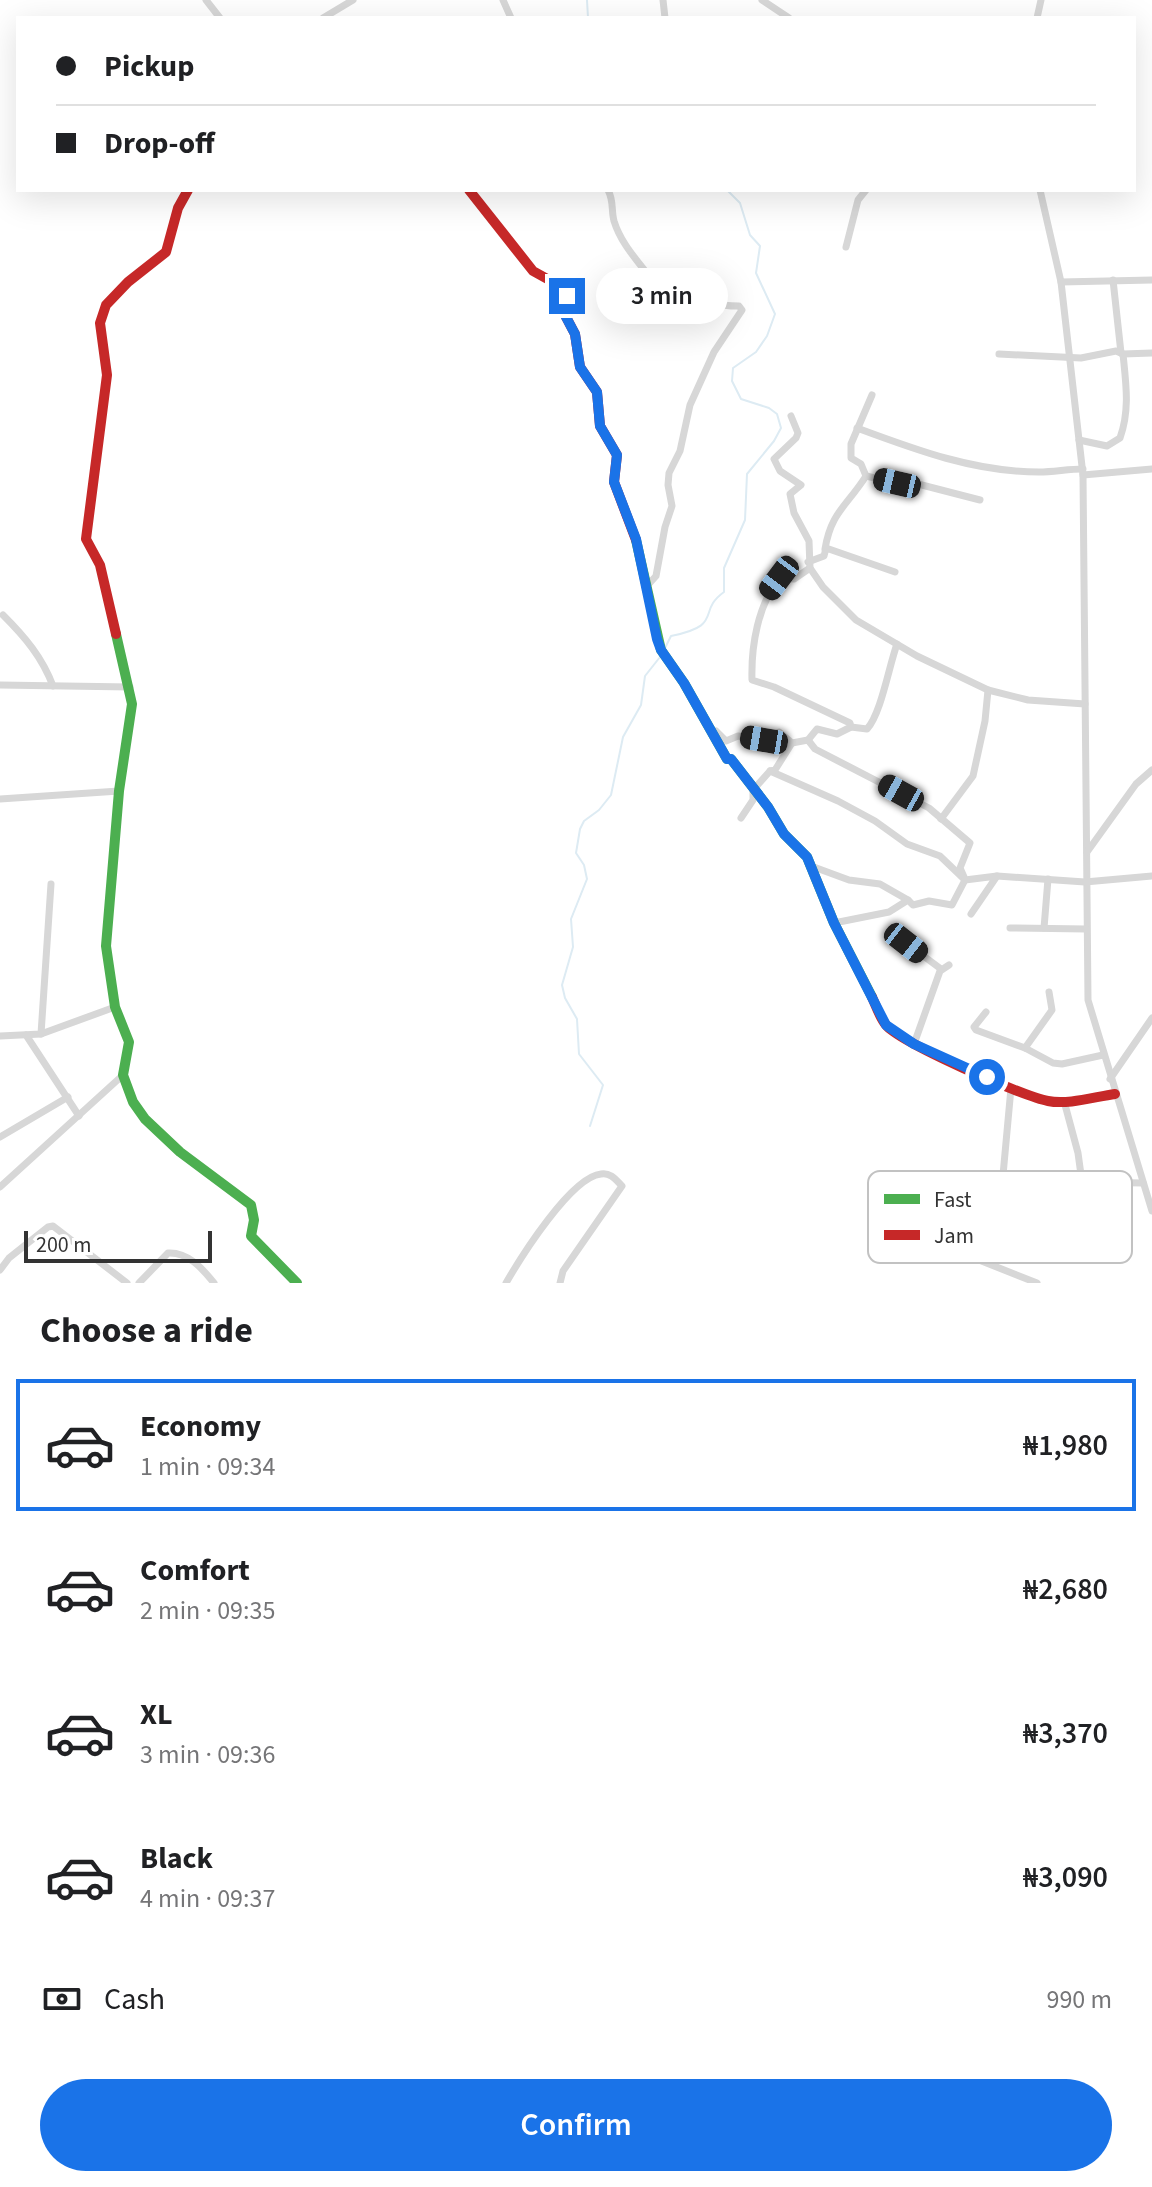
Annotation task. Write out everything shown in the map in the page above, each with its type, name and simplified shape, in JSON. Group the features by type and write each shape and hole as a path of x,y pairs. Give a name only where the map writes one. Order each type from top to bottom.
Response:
{"street":[{"path":"206,0 218,16"},
{"path":"337,14 353,0"},
{"path":"762,0 786,16"},
{"path":"187,192 178,208 166,252 128,282 106,305 100,323 107,375 86,539 100,565 130,687 131,718 119,791 106,946 115,1007 129,1042 123,1075 133,1102 163,1136 224,1187 251,1205 254,1220 251,1236 263,1251 289,1270 297,1283"},
{"path":"471,192 533,271 551,281 567,296 566,317 575,334 580,367 597,392 600,426 617,455 614,482 636,539 661,650 684,683 727,759 731,759 768,807 784,834 807,857 834,923 886,1025 914,1044 1047,1101 1115,1094"},
{"path":"609,192 613,199 614,220 624,243 652,280 664,273 683,286 698,288 703,298 712,303 723,307 739,306 742,310 714,352 690,405 680,451 669,473 672,506 656,576 647,586"},
{"path":"846,247 858,200 864,192"},
{"path":"1040,192 1061,282 1083,472 1088,1000 1152,1211"},
{"path":"1061,282 1149,277"},
{"path":"1079,440 1107,446 1120,438 1126,422 1128,399 1113,280"},
{"path":"999,354 1081,358 1116,351 1122,354 1152,353"},
{"path":"866,476 861,464 851,458 851,444 872,395"},
{"path":"791,416 798,433 774,459 780,471 801,485 790,494 794,513 809,541 809,565 823,587 856,620 988,690 1028,700 1085,704"},
{"path":"857,428 929,456 981,466 1038,472 1152,470"},
{"path":"866,476 918,484 980,500"},
{"path":"824,556 828,527 866,476"},
{"path":"851,727 850,723 774,687 752,680 753,647 767,593 779,578 794,579 824,556 826,548 895,572"},
{"path":"3,615 30,643 46,666 53,686"},
{"path":"741,818 753,800 753,790 770,771 775,770 792,743 808,740 817,729 837,734 851,727 867,729 873,723 897,644"},
{"path":"0,685 130,687"},
{"path":"941,819 973,776 988,690"},
{"path":"701,714 726,741 738,736 764,740 779,732 792,743"},
{"path":"808,740 815,749 929,808 970,843 960,868 965,880"},
{"path":"1086,854 1136,784 1152,770"},
{"path":"770,771 838,801 875,821 907,844 940,856 965,880"},
{"path":"0,799 119,791"},
{"path":"811,866 849,880 880,884 913,905 929,901 952,905 965,880"},
{"path":"965,880 997,876 1085,882 1152,876"},
{"path":"971,914 997,876"},
{"path":"1044,928 1048,879"},
{"path":"41,1034 51,884"},
{"path":"834,923 889,912 908,900"},
{"path":"1010,928 1086,929"},
{"path":"906,943 945,967 914,1044"},
{"path":"1025,1048 1052,1010 1049,992"},
{"path":"0,1036 41,1034 115,1007"},
{"path":"986,1012 974,1027 976,1030 1025,1048 1053,1063 1062,1064 1103,1055"},
{"path":"1110,1079 1152,1018"},
{"path":"26,1035 79,1116"},
{"path":"0,1187 123,1075"},
{"path":"1003,1171 1011,1088"},
{"path":"0,1137 68,1097"},
{"path":"1064,1101 1080,1171"},
{"path":"506,1283 566,1196 599,1173 610,1174 622,1186 563,1271 560,1283"},
{"path":"1132,1183 1143,1183"},
{"path":"0,1270 9,1258 53,1226 127,1283"},
{"path":"139,1283 168,1253 179,1252 203,1270 214,1283"},
{"path":"987,1263 1037,1283"}],"waterway":[{"path":"587,0 588,16"},
{"path":"665,648 671,636 688,632 704,623 716,599 724,592 724,568 745,520 747,474 781,428 777,414 769,408 741,399 732,381 733,368 756,352 767,336 775,314 756,273 760,246 750,235 740,203 729,192"},
{"path":"590,1126 603,1085 579,1054 577,1019 565,998 562,985 573,947 571,919 587,879 584,865 576,853 584,821 599,810 611,795 623,737 641,705 645,676 660,657"}],"traffic: fast":[{"path":"636,540 661,650 684,683 727,759 731,759 768,807 784,834 807,857 834,923 872,997"},
{"path":"116,634 132,704 119,791 106,946 115,1007 129,1042 123,1075 133,1102 145,1119 180,1152 251,1205 254,1220 251,1236 297,1283"}],"traffic: jam":[{"path":"116,634 100,565 86,539 107,375 100,323 106,305 128,282 166,252 178,208 187,192"},
{"path":"471,192 533,271 551,281 567,296 566,317 575,334 580,367 597,392 600,426 617,455 614,482 636,540"},
{"path":"872,997 884,1022 896,1033 937,1056 1014,1090 1056,1102 1115,1094"}],"route":[{"path":"567,296 566,317 575,334 580,367 597,392 600,426 617,455 614,482 636,539 661,650 684,683 727,759 731,759 768,807 784,834 807,857 834,923 886,1025 914,1044 987,1077"}]}
